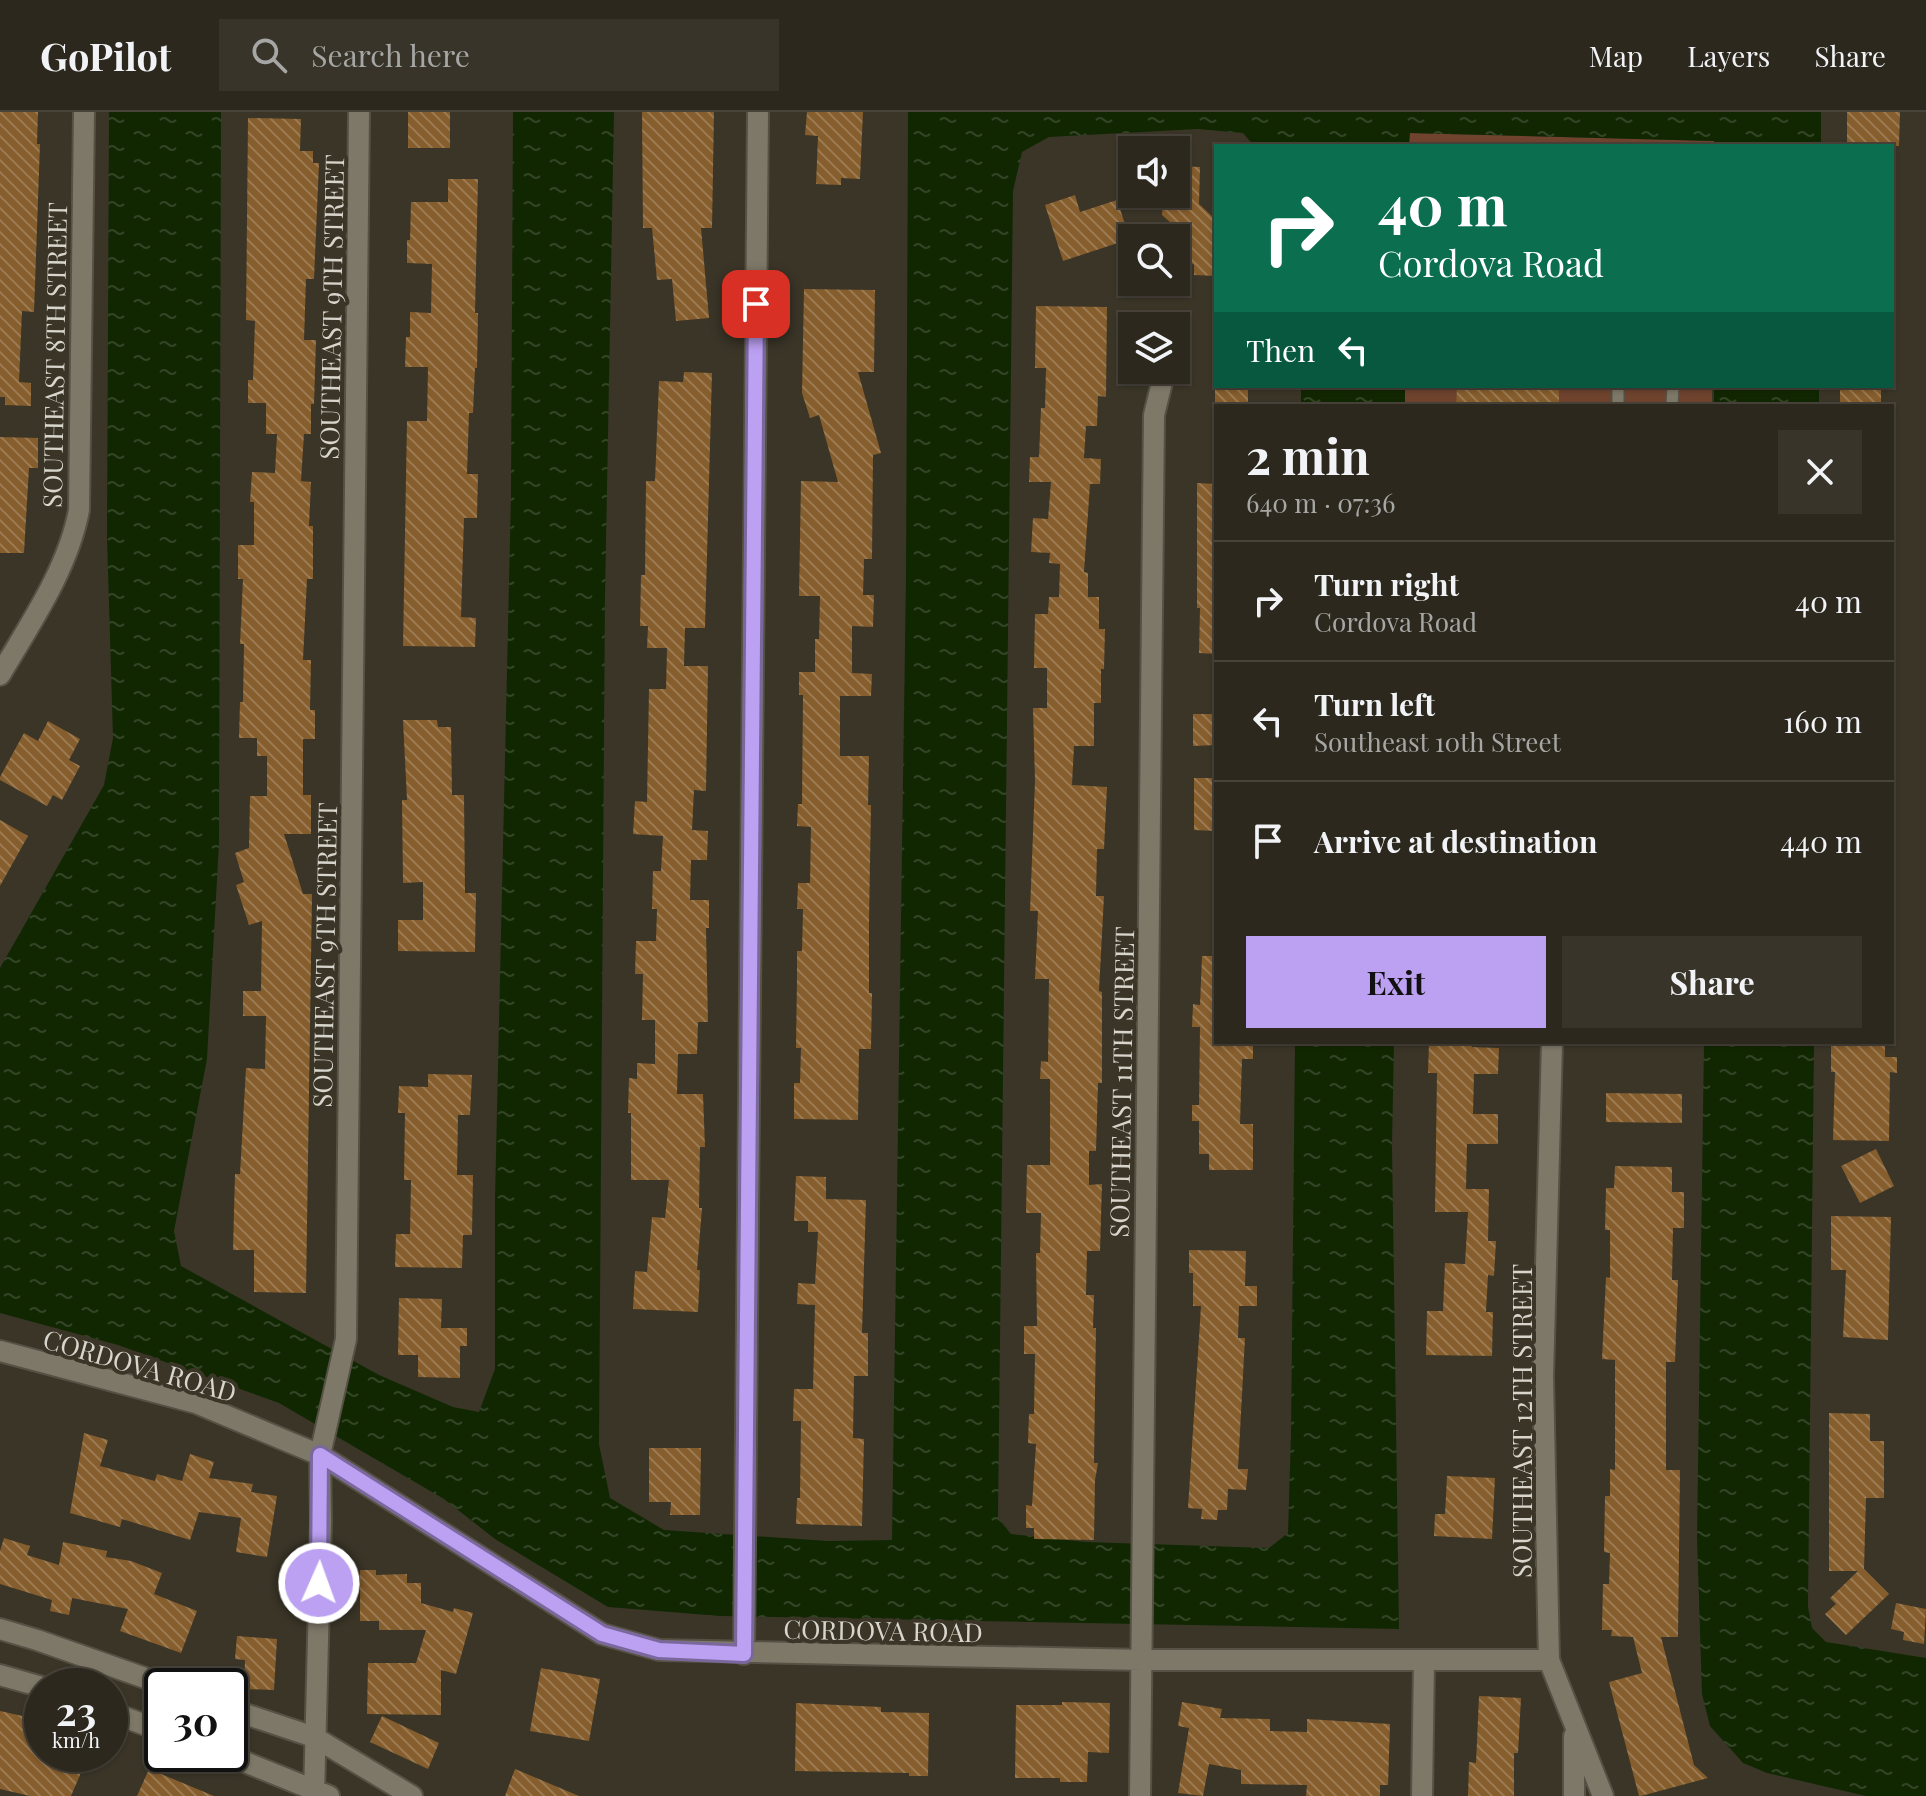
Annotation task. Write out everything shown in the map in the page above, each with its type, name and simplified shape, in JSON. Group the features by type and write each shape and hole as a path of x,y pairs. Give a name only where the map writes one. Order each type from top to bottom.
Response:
{"street":[{"name":"SOUTHEAST 8TH STREET","path":"0,675 65,559 75,534 79,510 84,112"},
{"name":"SOUTHEAST 9TH STREET","path":"319,1793 314,1737 321,1521 320,1455 346,1339 359,112"},
{"path":"744,1654 758,112"},
{"name":"SOUTHEAST 11TH STREET","path":"1140,1796 1154,415 1162,384"},
{"name":"SOUTHEAST 12TH STREET","path":"1552,1044 1543,1377 1549,1660 1574,1724 1574,1796"},
{"name":"CORDOVA ROAD","path":"0,1351 196,1403 320,1455 602,1634 659,1650 1143,1660 1549,1660"},
{"path":"0,1629 144,1678"},
{"path":"1422,1796 1424,1661"},
{"path":"0,1675 24,1682"},
{"path":"248,1715 314,1737 412,1796"},
{"path":"1574,1724 1603,1796"},
{"path":"248,1764 319,1793"}],"shaded area":[{"path":"1409,133 1714,141 1714,144 1409,144"},
{"path":"1405,388 1712,388 1712,404 1405,404"}],"water":[{"path":"109,112 221,112 219,844 207,1059 174,1231 181,1266 379,1375 453,1407 479,1412 495,1369 495,1198 511,494 513,112 614,112 605,597 599,1444 610,1498 664,1530 828,1541 892,1540 906,574 908,112 1821,112 1821,144 1714,144 1714,141 1410,133 1409,144 1252,144 1243,133 1198,129 1049,137 1022,152 1013,191 998,1518 1011,1534 1086,1542 1269,1548 1288,1533 1295,1044 1394,1044 1392,1145 1399,1629 720,1616 608,1607 495,1539 444,1499 279,1403 118,1345 0,1313 0,968 104,785 113,738 107,538"},
{"path":"1301,388 1405,388 1405,404 1301,404"},
{"path":"1714,388 1819,388 1819,404 1714,404"},
{"path":"1704,1044 1814,1044 1808,1607 1812,1628 1826,1642 1926,1658 1926,1796 1866,1796 1767,1773 1743,1763 1710,1726 1702,1694 1697,1538"}],"building":[{"path":"0,112 38,112 37,144 40,144 34,312 22,311 19,382 31,383 31,406 5,405 5,397 0,397"},
{"path":"408,112 450,112 450,148 408,148"},
{"path":"642,112 714,112 712,228 701,228 709,318 676,321 672,279 657,280 652,228 643,228"},
{"path":"807,112 863,112 860,179 841,178 841,185 816,184 818,136 805,135"},
{"path":"1847,112 1900,112 1899,146 1847,144"},
{"path":"248,118 301,119 300,151 313,151 313,163 319,163 314,279 306,279 304,340 316,340 314,404 311,404 311,434 304,434 301,481 311,482 309,526 313,526 313,579 307,579 303,660 311,660 310,710 315,710 315,739 303,739 303,795 311,795 311,834 284,834 303,894 312,894 306,1293 254,1292 254,1250 233,1250 235,1174 240,1174 246,1068 265,1069 266,1016 243,1016 243,991 261,991 262,921 249,925 236,885 244,882 235,853 249,848 250,796 267,796 267,756 257,756 257,738 239,738 244,644 240,644 243,579 238,579 238,545 254,545 254,502 250,502 252,472 275,473 277,434 266,434 266,403 248,403 248,380 253,380 255,321 246,320"},
{"path":"1190,167 1200,167 1199,204 1214,218 1214,276 1194,275 1194,265 1190,262 1190,224 1172,224 1162,215 1162,208 1190,208"},
{"path":"448,179 478,179 477,368 473,413 469,413 467,474 478,474 477,518 464,518 461,617 476,618 475,647 403,646 407,421 427,421 428,367 405,367 406,337 410,337 410,312 431,313 432,264 407,263 407,240 410,240 411,202 448,202"},
{"path":"1075,195 1080,212 1117,200 1125,224 1118,224 1118,243 1063,261 1045,205"},
{"path":"804,289 875,290 874,372 858,372 881,453 873,455 872,559 864,559 863,595 874,595 873,627 852,626 852,673 872,674 871,696 840,696 840,756 869,756 871,1049 859,1049 858,1120 794,1119 794,1083 800,1083 801,1048 796,1048 797,951 802,951 803,909 797,909 798,883 810,883 811,827 797,826 798,804 802,804 803,695 799,695 799,672 815,672 820,596 799,596 801,481 838,482 819,415 810,418 802,393"},
{"path":"1036,306 1107,307 1106,397 1098,396 1097,426 1086,426 1084,458 1101,459 1100,484 1090,484 1084,572 1088,573 1088,597 1099,597 1099,629 1105,629 1104,669 1101,669 1101,703 1094,703 1094,746 1074,746 1072,785 1107,787 1104,849 1097,849 1096,896 1104,896 1099,991 1102,992 1102,1083 1098,1083 1096,1151 1089,1151 1089,1185 1102,1184 1100,1251 1087,1251 1086,1295 1094,1295 1093,1328 1096,1328 1094,1463 1098,1463 1094,1540 1034,1539 1034,1528 1026,1528 1026,1505 1032,1506 1036,1444 1028,1443 1029,1414 1034,1414 1035,1354 1024,1354 1024,1326 1037,1326 1036,1253 1040,1253 1041,1213 1026,1213 1027,1165 1050,1165 1050,1079 1040,1079 1041,1061 1048,1062 1049,979 1035,979 1038,911 1030,911 1035,781 1033,708 1047,708 1047,668 1034,668 1035,614 1048,614 1049,597 1059,597 1060,564 1049,563 1050,553 1031,552 1033,518 1048,519 1051,482 1029,482 1030,457 1039,457 1041,408 1045,408 1046,368 1035,368"},
{"path":"684,372 712,373 705,628 685,628 684,666 708,666 706,791 694,790 692,830 708,831 707,860 691,860 690,900 709,900 709,928 706,928 708,1022 698,1022 697,1054 678,1054 677,1094 703,1094 705,1147 700,1147 699,1208 702,1208 697,1270 700,1270 698,1312 633,1309 635,1271 647,1272 652,1217 665,1218 669,1180 631,1180 631,1113 628,1113 629,1078 637,1079 637,1063 655,1064 655,1020 642,1020 643,974 635,974 636,941 656,941 657,909 652,909 653,871 661,871 663,836 633,834 635,801 647,802 649,689 666,689 667,648 647,648 648,626 640,626 641,575 645,575 646,481 655,481 659,381 683,382"},
{"path":"1215,388 1248,388 1248,404 1215,404"},
{"path":"1457,388 1559,390 1559,404 1456,404"},
{"path":"1840,389 1881,390 1881,404 1840,404"},
{"path":"0,437 38,438 38,468 29,468 24,553 0,553"},
{"path":"1197,483 1214,484 1214,654 1199,653 1200,608 1197,608"},
{"path":"1193,714 1214,714 1214,745 1193,746"},
{"path":"403,720 437,720 438,727 451,727 452,795 464,795 465,893 476,893 475,952 398,951 398,920 423,920 423,882 403,883 402,800 407,800"},
{"path":"48,721 80,739 69,760 80,766 62,800 53,795 47,806 0,780 0,777 24,733 38,741"},
{"path":"1194,778 1214,778 1214,831 1194,830"},
{"path":"0,820 28,836 0,886"},
{"path":"1202,956 1214,956 1214,1044 1253,1044 1253,1059 1242,1059 1240,1124 1253,1124 1253,1170 1209,1170 1209,1154 1199,1154 1199,1121 1192,1121 1192,1105 1199,1105 1200,1027 1192,1027 1193,1004 1200,1005"},
{"path":"1429,1044 1472,1044 1472,1047 1499,1048 1498,1074 1474,1074 1473,1114 1498,1114 1498,1144 1467,1144 1466,1189 1489,1189 1488,1241 1496,1241 1494,1276 1488,1275 1486,1312 1493,1312 1492,1356 1426,1355 1427,1311 1443,1311 1445,1263 1465,1264 1468,1212 1435,1212 1437,1073 1428,1073"},
{"path":"1831,1044 1885,1044 1885,1057 1897,1057 1897,1073 1890,1072 1889,1141 1833,1140 1835,1072 1831,1072"},
{"path":"428,1074 472,1075 470,1115 458,1115 457,1175 473,1175 472,1235 463,1235 462,1268 395,1267 396,1234 410,1234 411,1180 404,1180 405,1113 398,1113 399,1086 428,1087"},
{"path":"1606,1093 1682,1094 1682,1123 1606,1122"},
{"path":"1876,1149 1894,1186 1860,1203 1841,1166"},
{"path":"1615,1166 1672,1167 1672,1192 1684,1192 1684,1228 1673,1228 1672,1280 1678,1280 1675,1362 1666,1362 1666,1470 1680,1470 1678,1637 1661,1637 1694,1765 1708,1778 1641,1796 1609,1682 1642,1673 1633,1637 1611,1636 1612,1630 1602,1630 1603,1584 1609,1584 1610,1553 1604,1552 1605,1496 1610,1496 1610,1469 1615,1470 1615,1360 1602,1359 1606,1277 1610,1278 1610,1230 1605,1230 1606,1188 1614,1188"},
{"path":"796,1176 826,1177 826,1199 866,1200 862,1333 868,1333 868,1376 854,1376 853,1438 864,1439 862,1526 796,1524 797,1498 800,1498 801,1421 793,1421 794,1389 813,1389 815,1305 797,1304 798,1283 815,1284 818,1232 808,1232 808,1221 794,1221"},
{"path":"1831,1216 1891,1217 1888,1340 1843,1337 1846,1270 1831,1270"},
{"path":"1189,1250 1246,1251 1245,1286 1257,1286 1257,1306 1239,1306 1238,1338 1245,1338 1238,1469 1248,1469 1246,1490 1228,1489 1227,1510 1218,1510 1217,1520 1201,1519 1202,1509 1188,1508 1201,1306 1193,1306"},
{"path":"399,1298 442,1299 441,1328 467,1328 467,1346 460,1346 460,1378 418,1377 418,1355 398,1355"},
{"path":"1829,1413 1870,1414 1870,1441 1884,1441 1884,1498 1866,1498 1864,1569 1889,1594 1846,1635 1825,1614 1836,1604 1830,1598 1858,1571 1829,1571"},
{"path":"84,1433 108,1440 100,1466 155,1481 157,1474 182,1481 190,1454 214,1462 209,1478 253,1484 251,1492 277,1496 267,1557 236,1552 241,1518 199,1512 190,1540 122,1519 120,1527 70,1513"},
{"path":"649,1448 701,1448 700,1515 670,1515 671,1502 649,1502"},
{"path":"1447,1476 1495,1478 1492,1539 1434,1536 1435,1514 1445,1514"},
{"path":"4,1538 30,1546 27,1555 59,1565 63,1542 107,1551 106,1557 131,1561 162,1573 154,1594 197,1611 181,1653 120,1631 128,1609 72,1598 69,1615 50,1611 52,1600 0,1584 0,1551"},
{"path":"360,1570 376,1570 376,1575 407,1574 407,1583 421,1583 421,1603 453,1612 454,1608 473,1613 456,1674 441,1670 441,1715 367,1714 368,1663 416,1663 426,1630 379,1630 379,1621 360,1621"},
{"path":"1896,1603 1926,1609 1924,1644 1903,1640 1904,1632 1891,1629"},
{"path":"237,1636 277,1639 274,1690 248,1689 245,1660 235,1659"},
{"path":"541,1668 600,1679 589,1741 530,1731"},
{"path":"1479,1696 1521,1698 1518,1753 1514,1753 1514,1796 1468,1796 1469,1762 1476,1763"},
{"path":"1062,1702 1110,1703 1109,1753 1088,1752 1087,1782 1060,1782 1060,1778 1015,1778 1016,1705 1062,1705"},
{"path":"1182,1702 1222,1709 1220,1718 1270,1719 1270,1731 1307,1732 1307,1719 1390,1724 1388,1785 1380,1785 1380,1796 1306,1796 1307,1785 1241,1784 1241,1770 1209,1764 1203,1796 1178,1793 1189,1728 1178,1726"},
{"path":"796,1703 881,1707 881,1712 929,1713 928,1776 795,1771"},
{"path":"0,1711 24,1716 24,1772 81,1772 71,1796 30,1796 0,1789"},
{"path":"382,1716 439,1743 428,1769 370,1742"},
{"path":"515,1769 579,1796 505,1796"},
{"path":"148,1772 156,1772 214,1796 137,1796"}],"route":[{"path":"319,1583 320,1455 602,1634 659,1650 744,1654 756,304"}]}
